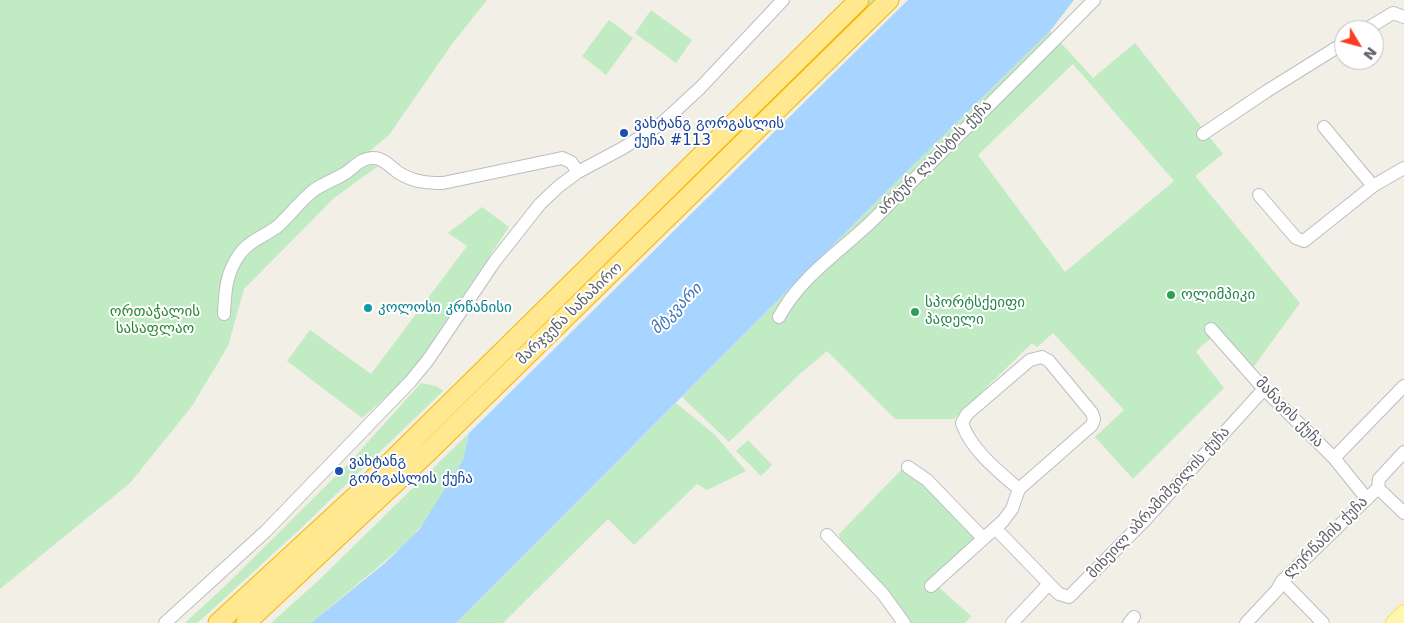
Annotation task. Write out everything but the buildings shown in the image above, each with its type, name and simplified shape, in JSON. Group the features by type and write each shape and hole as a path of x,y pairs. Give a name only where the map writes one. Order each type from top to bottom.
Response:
{"highway":[{"name":"მარჯვენა სანაპირო","path":"218,623 361,491 859,0"},
{"name":"მარჯვენა სანაპირო","path":"246,623 436,444 889,0"}],"main road":[{"path":"1394,623 1404,613"}],"street":[{"path":"165,623 266,531 410,382 428,360 495,261 523,225 558,187 578,172 623,148 662,123 700,88 783,0"},
{"name":"არტურ ლაისტის ქუჩა","path":"779,318 785,306 804,282 868,225 1094,0"},
{"path":"1381,20 1393,13 1404,16"},
{"path":"1203,134 1334,49"},
{"path":"1324,128 1373,186"},
{"path":"224,314 228,275 240,254 261,236 278,226 296,205 315,189 345,174 364,159 375,157 412,180 426,183 444,183 562,158 571,162 578,172"},
{"path":"1258,196 1296,238 1304,242 1373,186 1404,168"},
{"name":"მანავის ქუჩა","path":"1211,329 1264,389 1334,458 1367,498"},
{"path":"931,586 983,538 996,529 1012,509 1019,489 1092,425 1094,419 1092,413 1049,361 1042,358 1030,360 968,414 962,423 966,436 970,441 996,470 1019,489"},
{"path":"1334,458 1404,386"},
{"name":"მიხეილ აბრამიშვილის ქუჩა","path":"1049,584 1059,594 1069,598 1073,595 1264,389"},
{"name":"ლერწამის ქუჩა","path":"1246,623 1277,590 1282,581 1378,488 1379,479 1404,452"},
{"path":"908,467 927,480 983,538"},
{"path":"1378,488 1404,513"},
{"path":"996,529 1049,584 1012,623"},
{"path":"827,535 883,594 904,623"},
{"path":"1282,581 1323,623"}],"green space":[{"name":"ორთაჭალის სასაფლაო","path":"0,0 487,0 452,44 389,135 319,193 370,165 378,166 334,198 244,289 228,346 192,406 130,483 0,589"},
{"path":"870,0 877,0 608,265 254,608 237,623 230,623 606,262"},
{"path":"651,10 692,40 676,63 635,33"},
{"path":"609,20 633,38 606,75 582,56"},
{"path":"1050,31 1093,78 1135,43 1223,154 1195,176 1300,303 1252,369 1219,333 1198,349 1196,352 1224,388 1133,479 1095,437 1124,410 1053,333 1037,347 1032,343 954,419 895,419 827,351 802,372 729,442 682,397 896,182","holes":["1073,64 1174,181 1065,272 978,155"]},
{"path":"482,207 509,227 420,360 391,393 362,418 287,361 310,330 371,374 467,246 448,233"},
{"path":"421,383 436,386 443,391 299,530 204,617 197,623 185,623 348,464"},
{"path":"676,403 714,434 746,471 707,490 697,484 634,545 608,519 503,623 456,623"},
{"path":"469,433 463,460 432,512 410,540 311,623 271,623 318,581"},
{"path":"748,440 772,465 761,476 736,451"},
{"path":"904,467 934,492 979,539 933,582 971,616 965,623 910,623 842,545 839,534"}],"water":[{"name":"მტკვარი","path":"908,0 1074,0 1050,31 896,182 456,623 311,623 385,563 419,530 463,460 469,433"}],"place":[{"name":"ვახტანგ გორგასლის ქუჩა #113","path":"624,133"},
{"name":"ოლიმპიკი","path":"1171,295"},
{"name":"კოლოსი კრწანისი","path":"368,308"},
{"name":"სპორტსქეიფი პადელი","path":"915,312"},
{"name":"ვახტანგ გორგასლის ქუჩა","path":"339,471"}]}
